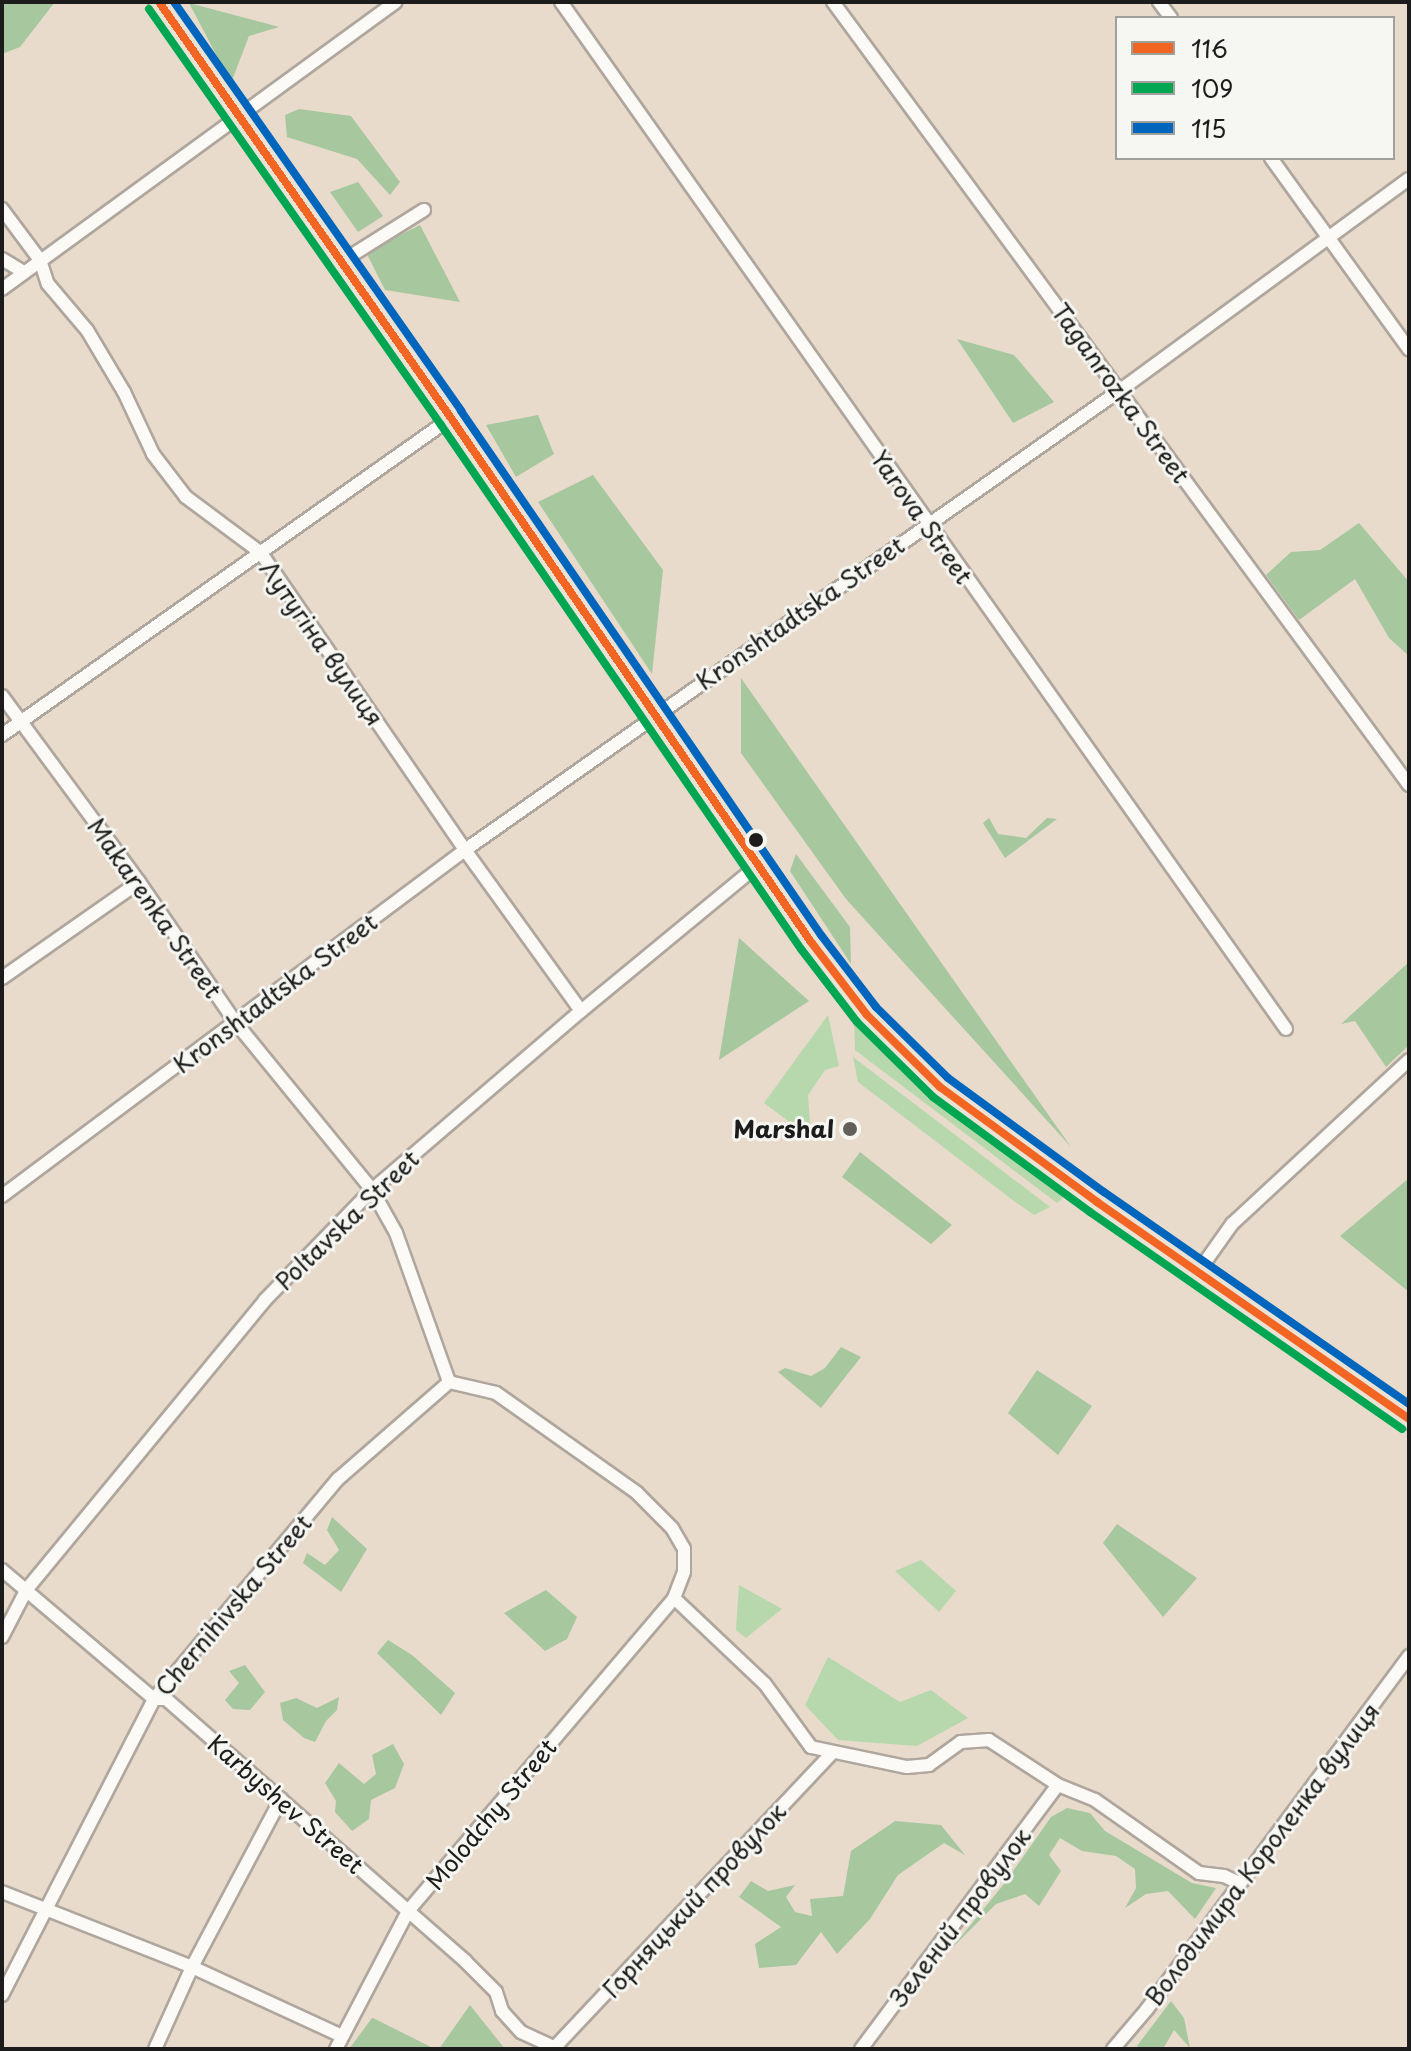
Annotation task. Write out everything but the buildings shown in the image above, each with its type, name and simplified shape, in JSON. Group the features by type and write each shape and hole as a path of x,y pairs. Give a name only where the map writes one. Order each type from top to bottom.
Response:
{"main road":[{"path":"159,2 451,418 757,866 841,983 901,1052 940,1087 1409,1419"}],"street":[{"path":"2,289 396,2"},
{"name":"Yarova Street","path":"561,2 1286,1029"},
{"name":"Taganrozka Street","path":"833,2 1409,785"},
{"path":"1272,160 1409,349"},
{"name":"Kronshtadtska Street","path":"2,1196 465,850 926,523 1119,391 1409,179"},
{"name":"Лутугіна вулиця","path":"2,209 40,260 48,284 87,330 124,392 153,454 186,497 261,553 465,850 581,1011"},
{"path":"341,262 424,210"},
{"path":"2,259 24,272"},
{"path":"2,735 451,418"},
{"name":"Makarenka Street","path":"2,696 139,882 236,1023 372,1190 396,1233 449,1382"},
{"name":"Poltavska Street","path":"2,1637 27,1589 265,1300 372,1190 757,866"},
{"path":"2,978 139,882"},
{"path":"1198,1272 1232,1224 1409,1060"},
{"path":"449,1382 496,1393 637,1493 672,1528 684,1549 684,1572 674,1598 765,1684 811,1747 907,1767 929,1765 961,1742 989,1740 1058,1785 1095,1800 1199,1873 1224,1876 1240,1883"},
{"name":"Chernihivska Street","path":"2,1995 154,1699 338,1479 449,1382"},
{"name":"Karbyshev Street","path":"2,1570 154,1699 166,1699 408,1911 496,1992 502,2011 521,2032 556,2048"},
{"name":"Molodchy Street","path":"336,2049 408,1911 674,1598"},
{"name":"Володимира Короленка вулиця","path":"1113,2049 1147,2009 1409,1656"},
{"name":"Горняцький провулок","path":"556,2048 832,1753"},
{"name":"Зелений провулок","path":"861,2049 1058,1785"},
{"path":"155,2049 192,1967 281,1799"},
{"path":"2,1892 192,1967 342,2036"}],"green space":[{"path":"2,2 55,2 20,47 2,54"},
{"path":"189,3 279,27 249,36 231,83"},
{"path":"299,109 351,116 400,182 390,195 357,159 287,137 285,115"},
{"path":"358,182 383,216 358,232 330,192"},
{"path":"420,225 460,302 385,290 366,252"},
{"path":"957,339 1014,355 1054,402 1013,423"},
{"path":"538,415 554,454 516,477 486,425"},
{"path":"593,475 663,570 652,674 538,502"},
{"path":"1359,523 1409,582 1409,656 1389,638 1355,579 1299,620 1266,575 1291,552 1320,550"},
{"path":"741,678 1071,1147 846,899 741,753"},
{"path":"989,818 998,834 1026,838 1047,818 1057,819 1005,858 983,823"},
{"path":"796,854 850,927 851,964 790,871"},
{"path":"739,938 809,1001 719,1060"},
{"path":"1409,962 1409,1045 1386,1067 1355,1021 1341,1024"},
{"path":"828,1015 839,1066 825,1070 808,1095 811,1138 764,1103"},
{"path":"854,1021 900,1070 952,1113 1060,1187 1065,1192 1061,1200 1057,1203 855,1050"},
{"path":"853,1057 1050,1207 1034,1215 1010,1198 858,1082"},
{"path":"860,1152 952,1225 931,1244 842,1177"},
{"path":"1409,1178 1409,1292 1340,1236"},
{"path":"841,1347 861,1357 821,1408 778,1372 785,1368 811,1376 825,1368"},
{"path":"1037,1370 1092,1406 1058,1455 1008,1413"},
{"path":"332,1517 367,1549 341,1592 303,1563 307,1553 325,1565 339,1550 327,1530"},
{"path":"1117,1524 1197,1578 1163,1617 1103,1543"},
{"path":"921,1560 956,1591 939,1612 895,1571"},
{"path":"739,1585 782,1609 746,1638 736,1630"},
{"path":"546,1590 577,1617 567,1639 545,1651 504,1613"},
{"path":"388,1640 412,1655 455,1693 441,1715 377,1653"},
{"path":"828,1657 900,1702 931,1690 968,1718 917,1746 838,1740 805,1705"},
{"path":"245,1665 265,1692 250,1710 233,1709 225,1700 239,1683 229,1671"},
{"path":"339,1697 337,1710 326,1721 315,1742 304,1738 283,1720 280,1703 296,1698 317,1708"},
{"path":"393,1744 404,1764 395,1788 371,1800 369,1819 352,1831 335,1812 336,1801 325,1783 339,1763 364,1784 376,1774 372,1755"},
{"path":"1067,1808 1090,1813 1105,1831 1192,1883 1216,1888 1195,1919 1168,1891 1146,1894 1125,1908 1136,1888 1135,1869 1116,1856 1082,1851 1060,1838 1049,1855 1061,1871 1039,1906 1025,1894 996,1904 950,1950 1004,1884 1051,1817"},
{"path":"895,1821 941,1825 965,1855 944,1843 898,1875 870,1919 837,1954 821,1932 796,1965 759,1968 755,1944 781,1927 739,1897 751,1881 768,1891 795,1885 786,1897 795,1912 812,1916 810,1899 843,1896 851,1851"},
{"path":"1171,2001 1184,2018 1190,2048 1174,2030 1163,2049 1140,2049 1137,2046"},
{"path":"470,2005 505,2049 439,2049"},
{"path":"373,2018 435,2049 349,2049"}],"transit line":[{"name":"116","path":"159,2 451,418 811,942 867,1015 940,1087 1097,1202 1409,1419"},
{"name":"115","path":"174,2 461,411 821,935 876,1007 948,1078 1104,1192 1409,1404"},
{"name":"109","path":"149,9 441,425 801,949 857,1022 933,1097 1090,1212 1402,1429"}],"place":[{"name":"Marshal","path":"850,1129"}]}
